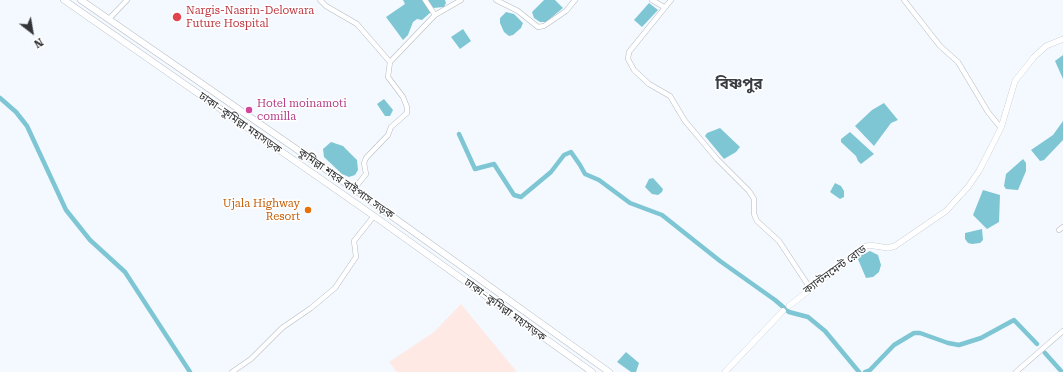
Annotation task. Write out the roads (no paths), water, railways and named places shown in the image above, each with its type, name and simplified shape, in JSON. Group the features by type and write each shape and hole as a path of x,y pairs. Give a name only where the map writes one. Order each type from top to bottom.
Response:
{"highway":[{"name":"ঢাকা–কুমিল্লা মহাসড়ক","path":"64,0 374,216 592,372"},
{"name":"কুমিল্লা শহর বাইপাস সড়ক","path":"81,0 354,189 609,372"}],"main road":[{"name":"ক্যান্টনমেন্ট রোড","path":"789,306 864,247 869,245 888,248 895,246 946,211 975,176 1001,128 1019,76 1034,57 1046,46 1063,39"},
{"path":"725,372 783,312"}],"street":[{"path":"109,19 127,0"},
{"path":"320,0 326,6 357,24 390,62"},
{"path":"425,0 435,15"},
{"path":"354,189 366,174 364,163 366,158 388,134 391,127 407,113 407,107 403,97 388,77 390,62 435,15 461,0"},
{"path":"496,0 518,12 538,27 544,26 566,11 575,0"},
{"path":"652,0 664,7"},
{"path":"671,0 629,52 628,59 634,70 649,84 670,96 685,121 717,159 749,191 754,199 754,214 757,221 779,241 810,288"},
{"path":"904,0 940,46 958,62 988,112 1001,128"},
{"path":"232,372 251,359 282,328 311,308 335,288 356,257 354,241 374,216"},
{"path":"1016,372 1063,331"}],"water":[{"path":"403,0 422,0 431,12 422,20 417,19 413,22 408,35 403,40 386,17 405,4"},
{"path":"428,0 445,0 446,3 444,7 433,8"},
{"path":"544,0 555,0 563,8 546,22 540,22 534,18 532,12"},
{"path":"649,3 658,10 642,27 634,20"},
{"path":"506,12 514,14 523,23 521,28 513,35 509,36 504,32 500,23 500,18"},
{"path":"463,29 471,41 460,49 451,37"},
{"path":"1063,55 1063,79 1055,61"},
{"path":"384,99 393,110 390,116 385,116 377,104"},
{"path":"884,103 898,120 891,123 874,146 855,126 872,110"},
{"path":"1063,121 1063,140 1044,160 1040,161 1031,150 1053,135"},
{"path":"720,128 740,147 736,152 724,159 705,136 707,133"},
{"path":"850,132 874,154 861,164 856,156 841,142 841,139"},
{"path":"331,142 343,146 357,160 358,170 355,175 349,177 342,174 324,157 323,149"},
{"path":"1023,159 1026,163 1026,171 1018,190 1006,189 1004,186 1006,174"},
{"path":"653,178 663,189 658,195 652,194 645,187 649,179"},
{"path":"835,183 841,186 844,191 844,197 840,199 830,192"},
{"path":"983,190 1000,195 999,222 987,229 973,215"},
{"path":"982,229 983,240 980,243 968,243 965,239 965,233"},
{"path":"870,251 878,255 881,265 879,272 873,277 866,278 857,257"},
{"path":"626,352 639,363 636,372 631,372 617,362"}],"waterway":[{"path":"0,98 16,112 27,126 66,210 90,240 125,272 190,372"},
{"path":"459,134 475,169 494,164 514,195 521,197 551,172 564,155 571,152 585,174 599,180 630,203 662,215 720,261 775,300 789,312 808,317 825,331 859,372"},
{"path":"865,372 870,370 894,345 914,333 920,333 948,343 959,345 981,338 1014,320 1037,344"},
{"path":"1045,353 1062,372"}],"place":[{"name":"Nargis-Nasrin-Delowara Future Hospital","path":"177,17"},
{"name":"Hotel moinamoti comilla","path":"249,110"},
{"name":"Ujala Highway Resort","path":"308,210"}],"district":[{"name":"বিষ্ণপুর","path":"739,85"}]}
